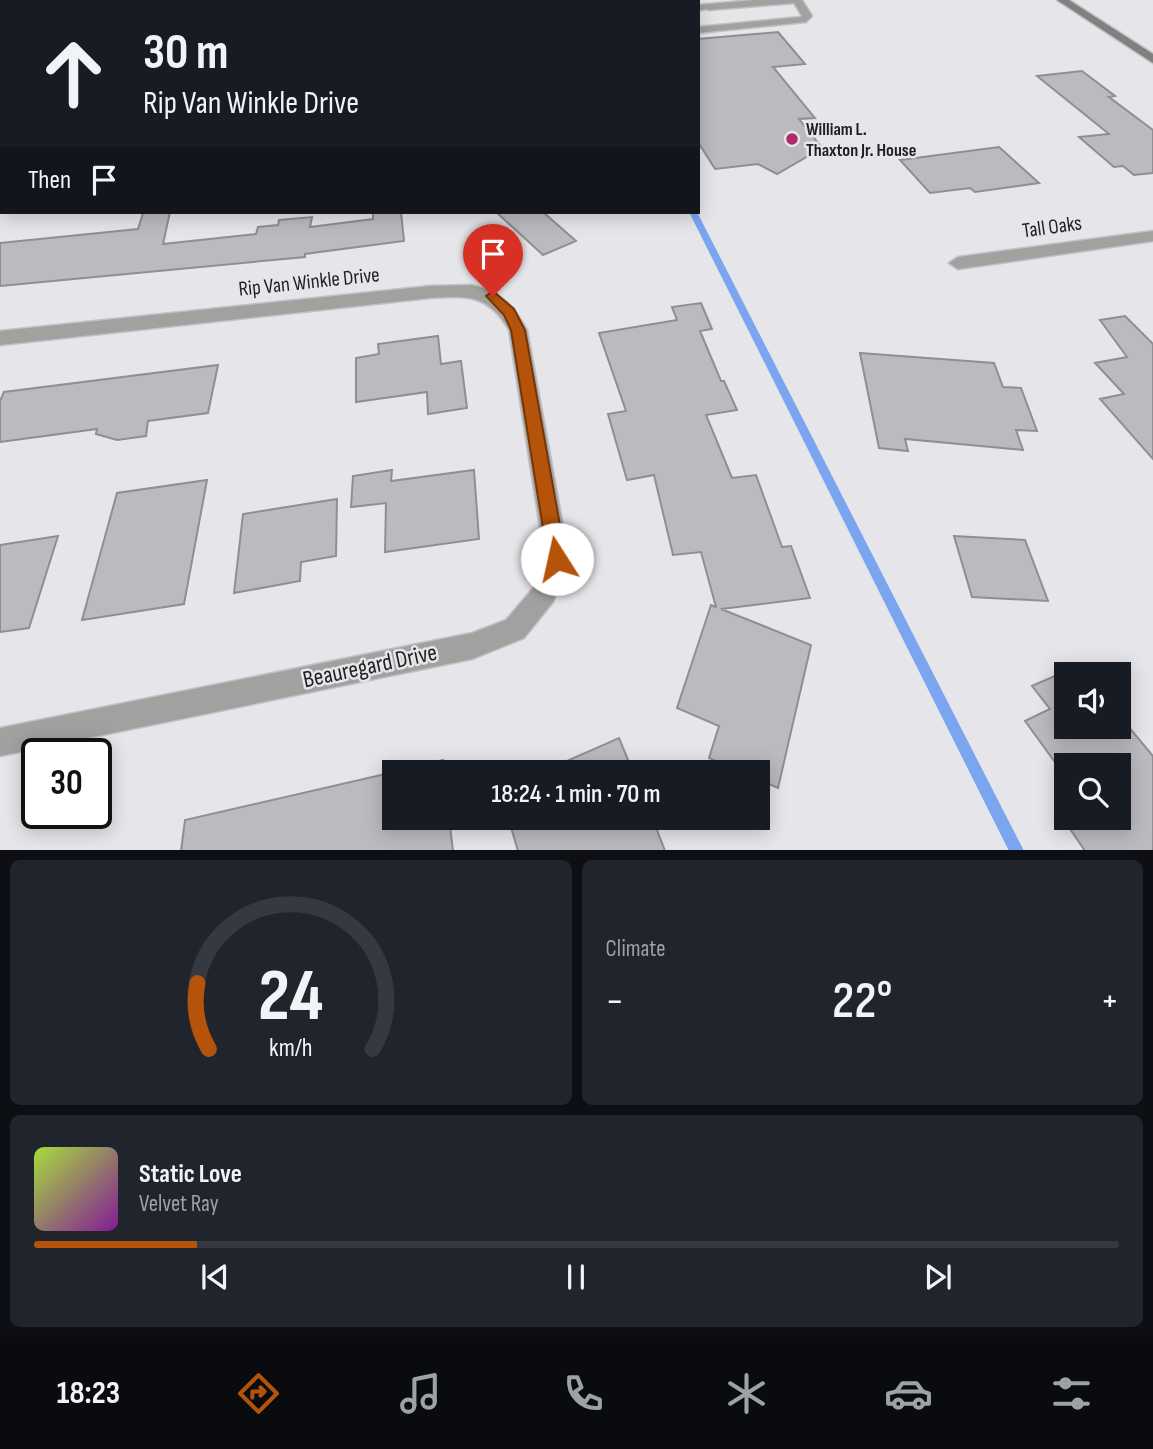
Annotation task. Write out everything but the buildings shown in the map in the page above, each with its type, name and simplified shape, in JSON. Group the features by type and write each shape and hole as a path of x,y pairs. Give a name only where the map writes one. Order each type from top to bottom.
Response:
{"street":[{"path":"704,8 795,0"},
{"path":"1062,0 1153,59"},
{"name":"Tall Oaks","path":"958,263 1153,236"},
{"name":"Rip Van Winkle Drive","path":"0,338 467,290 493,296 509,312 518,330 533,417"},
{"name":"Beauregard Drive","path":"0,742 472,646 515,629 544,594 557,559 533,417"}],"lane":[{"path":"700,30 803,20 807,16 795,0"}],"waterway":[{"path":"694,214 1016,850"}],"place":[{"name":"William L. Thaxton Jr. House","path":"792,139"}],"route":[{"path":"493,296 509,312 518,330 557,559"}]}
